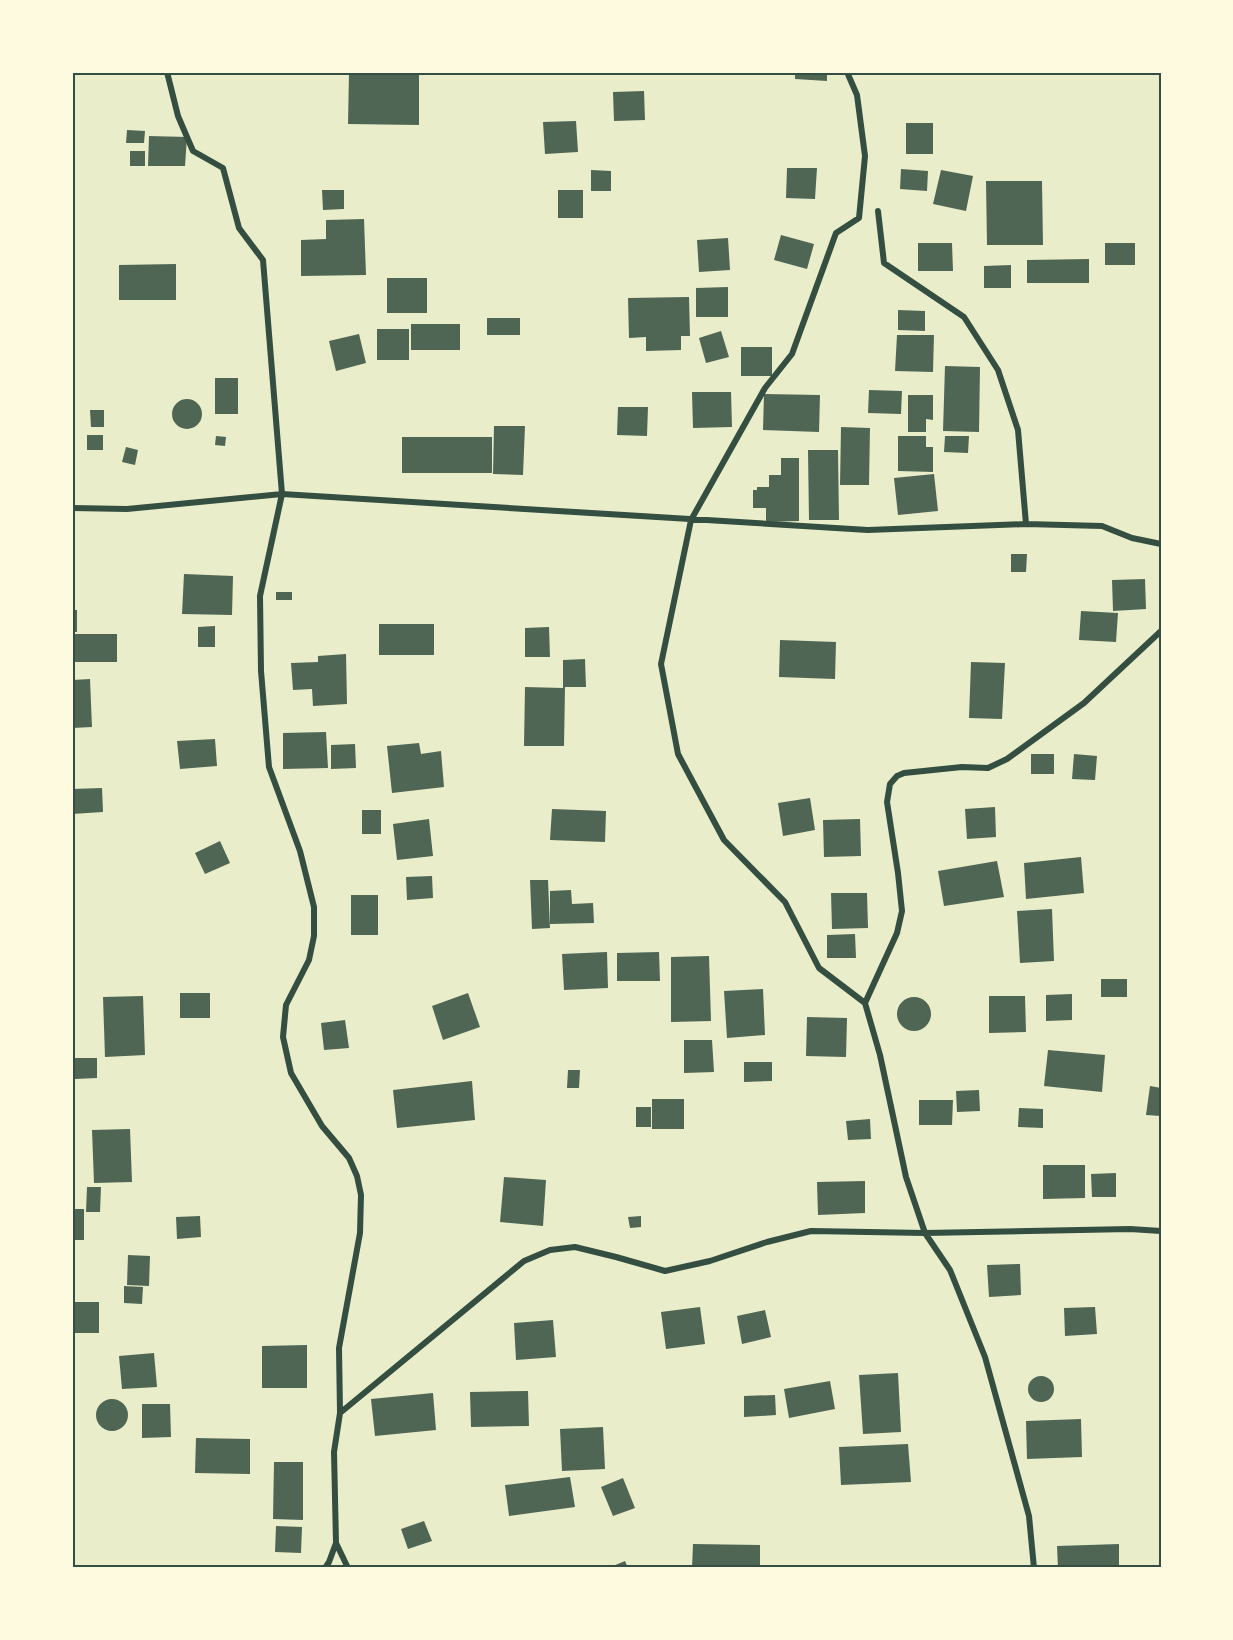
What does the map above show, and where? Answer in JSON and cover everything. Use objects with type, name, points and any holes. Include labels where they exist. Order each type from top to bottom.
[{"type":"street","points":[[167,72],[178,116],[193,151],[223,168],[239,228],[263,260],[282,494],[260,596],[261,671],[269,767],[300,851],[314,907],[314,936],[309,960],[286,1005],[283,1037],[291,1073],[322,1126],[349,1158],[362,1195],[360,1233],[339,1348],[340,1413],[334,1452],[336,1543],[325,1568]]},
{"type":"street","points":[[847,72],[857,95],[865,156],[859,218],[836,233],[792,354],[765,388],[691,519],[661,664],[678,754],[724,840],[785,902],[819,968],[865,1003],[880,1055],[906,1177],[925,1233],[950,1270],[985,1357],[1029,1516],[1034,1568]]},
{"type":"street","points":[[878,210],[884,263],[964,317],[998,370],[1018,430],[1026,524]]},
{"type":"street","points":[[72,508],[127,509],[282,494],[868,530],[1026,524],[1102,526],[1132,538],[1161,544]]},
{"type":"street","points":[[865,1003],[897,933],[902,911],[887,802],[890,784],[897,776],[904,773],[962,767],[988,768],[1007,759],[1084,703],[1161,632]]},
{"type":"street","points":[[340,1413],[524,1261],[550,1250],[576,1247],[665,1271],[710,1261],[767,1242],[811,1231],[925,1233],[1161,1230]]},
{"type":"street","points":[[336,1543],[348,1568]]},
{"type":"building","points":[[349,72],[419,73],[419,125],[348,124]]},
{"type":"building","points":[[795,72],[827,72],[827,81],[795,79]]},
{"type":"building","points":[[644,91],[645,120],[614,121],[613,92]]},
{"type":"building","points":[[576,121],[578,152],[545,154],[543,122]]},
{"type":"building","points":[[906,123],[933,123],[933,154],[906,154]]},
{"type":"building","points":[[127,130],[145,131],[144,143],[126,143]]},
{"type":"building","points":[[149,136],[187,137],[185,166],[148,166]]},
{"type":"building","points":[[130,151],[145,151],[145,166],[130,166]]},
{"type":"building","points":[[787,168],[817,168],[815,199],[786,198]]},
{"type":"building","points":[[901,169],[928,171],[927,191],[900,189]]},
{"type":"building","points":[[591,170],[611,171],[611,191],[591,191]]},
{"type":"building","points":[[941,170],[973,176],[966,211],[933,204]]},
{"type":"building","points":[[986,181],[1042,181],[1043,245],[987,245]]},
{"type":"building","points":[[322,190],[344,190],[344,209],[323,210]]},
{"type":"building","points":[[558,190],[583,190],[583,218],[558,218]]},
{"type":"building","points":[[364,219],[366,275],[301,276],[301,240],[326,239],[326,220]]},
{"type":"building","points":[[781,235],[814,244],[807,269],[774,260]]},
{"type":"building","points":[[728,238],[730,270],[699,272],[697,240]]},
{"type":"building","points":[[918,243],[952,243],[953,271],[918,271]]},
{"type":"building","points":[[1105,243],[1135,243],[1135,265],[1105,265]]},
{"type":"building","points":[[1089,259],[1089,283],[1027,283],[1027,260]]},
{"type":"building","points":[[176,264],[176,300],[119,300],[119,265]]},
{"type":"building","points":[[1011,265],[1011,288],[984,288],[984,266]]},
{"type":"building","points":[[387,278],[427,278],[427,313],[387,313]]},
{"type":"building","points":[[728,287],[728,317],[696,317],[696,288]]},
{"type":"building","points":[[689,297],[690,336],[681,336],[681,350],[646,351],[646,337],[629,338],[628,298]]},
{"type":"building","points":[[898,310],[925,311],[925,331],[898,330]]},
{"type":"building","points":[[487,318],[520,318],[520,335],[487,335]]},
{"type":"building","points":[[411,324],[460,324],[460,350],[411,350]]},
{"type":"building","points":[[377,329],[409,329],[409,360],[377,360]]},
{"type":"building","points":[[721,331],[729,357],[706,363],[699,338]]},
{"type":"building","points":[[359,334],[366,363],[336,371],[329,341]]},
{"type":"building","points":[[897,335],[934,335],[933,372],[895,371]]},
{"type":"building","points":[[741,347],[772,347],[772,376],[741,376]]},
{"type":"building","points":[[945,366],[980,367],[979,432],[943,431]]},
{"type":"building","points":[[215,378],[238,378],[238,414],[215,414]]},
{"type":"building","points":[[869,390],[902,391],[901,414],[868,413]]},
{"type":"building","points":[[692,392],[731,392],[732,427],[693,428]]},
{"type":"building","points":[[764,394],[820,395],[819,432],[763,430]]},
{"type":"building","points":[[908,395],[933,395],[933,420],[926,419],[926,432],[908,432]]},
{"type":"building","points":[[187,399],[198,403],[202,414],[198,425],[187,429],[176,425],[172,414],[176,403]]},
{"type":"building","points":[[618,407],[648,407],[647,436],[617,435]]},
{"type":"building","points":[[90,410],[104,410],[104,427],[91,427]]},
{"type":"building","points":[[494,426],[525,426],[523,475],[493,474]]},
{"type":"building","points":[[841,427],[870,428],[869,485],[840,485]]},
{"type":"building","points":[[87,435],[103,435],[103,450],[87,450]]},
{"type":"building","points":[[216,436],[226,437],[225,446],[215,445]]},
{"type":"building","points":[[898,436],[926,436],[926,447],[933,447],[933,472],[898,471]]},
{"type":"building","points":[[945,436],[969,436],[968,453],[944,452]]},
{"type":"building","points":[[402,437],[492,437],[492,473],[402,473]]},
{"type":"building","points":[[126,447],[138,450],[135,465],[122,462]]},
{"type":"building","points":[[808,450],[838,450],[839,520],[809,520]]},
{"type":"building","points":[[781,458],[799,458],[799,521],[766,522],[766,508],[753,508],[753,490],[757,490],[757,487],[769,487],[769,475],[781,475]]},
{"type":"building","points":[[934,474],[938,511],[898,515],[894,478]]},
{"type":"building","points":[[1011,554],[1027,554],[1026,572],[1011,572]]},
{"type":"building","points":[[184,574],[233,576],[232,615],[182,614]]},
{"type":"building","points":[[1145,579],[1146,609],[1113,611],[1112,580]]},
{"type":"building","points":[[276,592],[292,592],[292,600],[276,600]]},
{"type":"building","points":[[72,610],[77,610],[77,632],[72,632]]},
{"type":"building","points":[[1081,611],[1118,613],[1116,642],[1079,640]]},
{"type":"building","points":[[379,624],[434,624],[434,655],[379,655]]},
{"type":"building","points":[[215,626],[215,647],[198,647],[198,627]]},
{"type":"building","points":[[549,627],[550,657],[525,657],[525,628]]},
{"type":"building","points":[[72,634],[117,634],[117,662],[72,662]]},
{"type":"building","points":[[780,640],[836,642],[835,679],[779,677]]},
{"type":"building","points":[[346,654],[347,704],[313,706],[312,689],[293,690],[291,663],[318,662],[318,656]]},
{"type":"building","points":[[585,659],[586,687],[565,687],[564,746],[524,746],[525,687],[563,688],[563,660]]},
{"type":"building","points":[[971,662],[1005,663],[1002,719],[969,718]]},
{"type":"building","points":[[90,679],[92,727],[72,728],[72,680]]},
{"type":"building","points":[[326,732],[328,768],[283,769],[283,733]]},
{"type":"building","points":[[215,739],[217,766],[180,769],[177,741]]},
{"type":"building","points":[[419,743],[421,754],[441,751],[444,787],[392,793],[387,746]]},
{"type":"building","points":[[355,744],[356,768],[331,769],[331,745]]},
{"type":"building","points":[[1031,754],[1054,754],[1054,774],[1031,774]]},
{"type":"building","points":[[1074,754],[1097,756],[1095,780],[1072,779]]},
{"type":"building","points":[[102,788],[103,812],[72,814],[72,789]]},
{"type":"building","points":[[810,798],[815,830],[783,836],[778,803]]},
{"type":"building","points":[[995,807],[996,837],[967,839],[965,809]]},
{"type":"building","points":[[552,809],[606,811],[605,842],[550,840]]},
{"type":"building","points":[[362,810],[381,810],[381,834],[362,834]]},
{"type":"building","points":[[429,819],[433,856],[397,860],[393,824]]},
{"type":"building","points":[[860,819],[861,856],[824,857],[823,820]]},
{"type":"building","points":[[220,841],[230,863],[205,874],[195,853]]},
{"type":"building","points":[[1081,857],[1084,893],[1026,899],[1024,863]]},
{"type":"building","points":[[997,861],[1004,897],[944,906],[938,871]]},
{"type":"building","points":[[432,876],[433,898],[407,900],[406,877]]},
{"type":"building","points":[[530,880],[548,880],[550,928],[532,929]]},
{"type":"building","points":[[571,890],[572,904],[593,903],[594,923],[550,924],[550,891]]},
{"type":"building","points":[[831,893],[867,893],[868,928],[832,929]]},
{"type":"building","points":[[351,895],[378,895],[378,935],[351,935]]},
{"type":"building","points":[[1052,909],[1054,961],[1020,963],[1017,911]]},
{"type":"building","points":[[855,934],[856,958],[827,958],[827,935]]},
{"type":"building","points":[[607,952],[608,988],[564,990],[562,954]]},
{"type":"building","points":[[659,952],[660,981],[617,981],[617,953]]},
{"type":"building","points":[[709,956],[711,1021],[671,1022],[671,957]]},
{"type":"building","points":[[1101,979],[1127,979],[1127,997],[1101,997]]},
{"type":"building","points":[[763,989],[765,1035],[727,1038],[724,991]]},
{"type":"building","points":[[180,993],[210,993],[210,1018],[180,1018]]},
{"type":"building","points":[[468,993],[480,1027],[443,1040],[432,1006]]},
{"type":"building","points":[[1072,994],[1072,1020],[1046,1021],[1046,995]]},
{"type":"building","points":[[143,996],[145,1055],[105,1057],[103,997]]},
{"type":"building","points":[[989,996],[1025,996],[1026,1032],[989,1033]]},
{"type":"building","points":[[914,997],[926,1002],[931,1014],[926,1026],[914,1031],[902,1026],[897,1014],[902,1002]]},
{"type":"building","points":[[807,1017],[847,1018],[846,1057],[806,1056]]},
{"type":"building","points":[[345,1020],[349,1048],[324,1050],[321,1023]]},
{"type":"building","points":[[684,1040],[712,1040],[714,1072],[684,1073]]},
{"type":"building","points":[[1048,1050],[1105,1055],[1102,1092],[1044,1086]]},
{"type":"building","points":[[74,1058],[97,1058],[97,1078],[75,1079]]},
{"type":"building","points":[[744,1062],[772,1062],[772,1081],[744,1082]]},
{"type":"building","points":[[568,1070],[580,1070],[579,1088],[567,1088]]},
{"type":"building","points":[[472,1081],[475,1120],[397,1128],[393,1090]]},
{"type":"building","points":[[1150,1086],[1161,1088],[1161,1116],[1146,1115]]},
{"type":"building","points":[[979,1090],[980,1111],[957,1112],[956,1091]]},
{"type":"building","points":[[652,1099],[684,1099],[684,1129],[652,1129]]},
{"type":"building","points":[[919,1100],[953,1100],[952,1125],[919,1125]]},
{"type":"building","points":[[636,1107],[651,1107],[651,1127],[636,1127]]},
{"type":"building","points":[[1019,1108],[1043,1109],[1043,1128],[1018,1127]]},
{"type":"building","points":[[870,1119],[871,1139],[848,1140],[846,1121]]},
{"type":"building","points":[[130,1129],[132,1182],[94,1183],[92,1130]]},
{"type":"building","points":[[1043,1165],[1085,1165],[1085,1198],[1043,1199]]},
{"type":"building","points":[[1116,1173],[1116,1197],[1092,1197],[1091,1174]]},
{"type":"building","points":[[504,1177],[546,1180],[543,1226],[500,1222]]},
{"type":"building","points":[[865,1181],[865,1213],[818,1215],[817,1182]]},
{"type":"building","points":[[87,1187],[101,1187],[100,1212],[86,1212]]},
{"type":"building","points":[[72,1209],[84,1209],[84,1240],[72,1240]]},
{"type":"building","points":[[200,1216],[201,1237],[177,1239],[176,1217]]},
{"type":"building","points":[[641,1216],[641,1227],[630,1228],[628,1217]]},
{"type":"building","points":[[128,1255],[150,1256],[149,1286],[127,1285]]},
{"type":"building","points":[[1020,1264],[1021,1295],[989,1297],[987,1265]]},
{"type":"building","points":[[124,1286],[143,1287],[142,1304],[124,1303]]},
{"type":"building","points":[[72,1302],[99,1302],[99,1333],[72,1333]]},
{"type":"building","points":[[700,1307],[705,1344],[666,1349],[661,1312]]},
{"type":"building","points":[[1095,1307],[1097,1334],[1065,1336],[1064,1308]]},
{"type":"building","points":[[765,1310],[771,1337],[742,1344],[737,1316]]},
{"type":"building","points":[[553,1320],[556,1357],[516,1360],[514,1323]]},
{"type":"building","points":[[307,1345],[307,1388],[262,1388],[262,1346]]},
{"type":"building","points":[[154,1353],[157,1387],[122,1389],[119,1356]]},
{"type":"building","points":[[898,1373],[901,1432],[863,1434],[859,1375]]},
{"type":"building","points":[[1041,1376],[1050,1380],[1054,1389],[1050,1398],[1041,1402],[1032,1398],[1028,1389],[1032,1380]]},
{"type":"building","points":[[830,1381],[835,1409],[789,1418],[784,1389]]},
{"type":"building","points":[[528,1391],[529,1426],[471,1427],[470,1392]]},
{"type":"building","points":[[433,1393],[436,1430],[375,1436],[371,1399]]},
{"type":"building","points":[[775,1395],[776,1415],[744,1417],[744,1396]]},
{"type":"building","points":[[112,1399],[124,1403],[128,1415],[124,1427],[112,1431],[100,1427],[96,1415],[100,1403]]},
{"type":"building","points":[[142,1404],[170,1404],[171,1437],[142,1438]]},
{"type":"building","points":[[1081,1419],[1082,1457],[1027,1459],[1026,1421]]},
{"type":"building","points":[[603,1427],[605,1469],[562,1471],[560,1429]]},
{"type":"building","points":[[196,1438],[250,1439],[250,1474],[195,1473]]},
{"type":"building","points":[[908,1444],[911,1482],[841,1485],[839,1447]]},
{"type":"building","points":[[274,1462],[303,1462],[303,1520],[273,1519]]},
{"type":"building","points":[[570,1477],[575,1507],[509,1516],[505,1485]]},
{"type":"building","points":[[623,1478],[635,1508],[613,1516],[601,1487]]},
{"type":"building","points":[[424,1521],[432,1541],[408,1549],[401,1529]]},
{"type":"building","points":[[276,1526],[302,1527],[301,1553],[275,1552]]},
{"type":"building","points":[[693,1544],[760,1545],[760,1568],[692,1568]]},
{"type":"building","points":[[1119,1544],[1119,1568],[1058,1568],[1057,1546]]},
{"type":"building","points":[[625,1561],[628,1568],[614,1568],[613,1566]]}]
